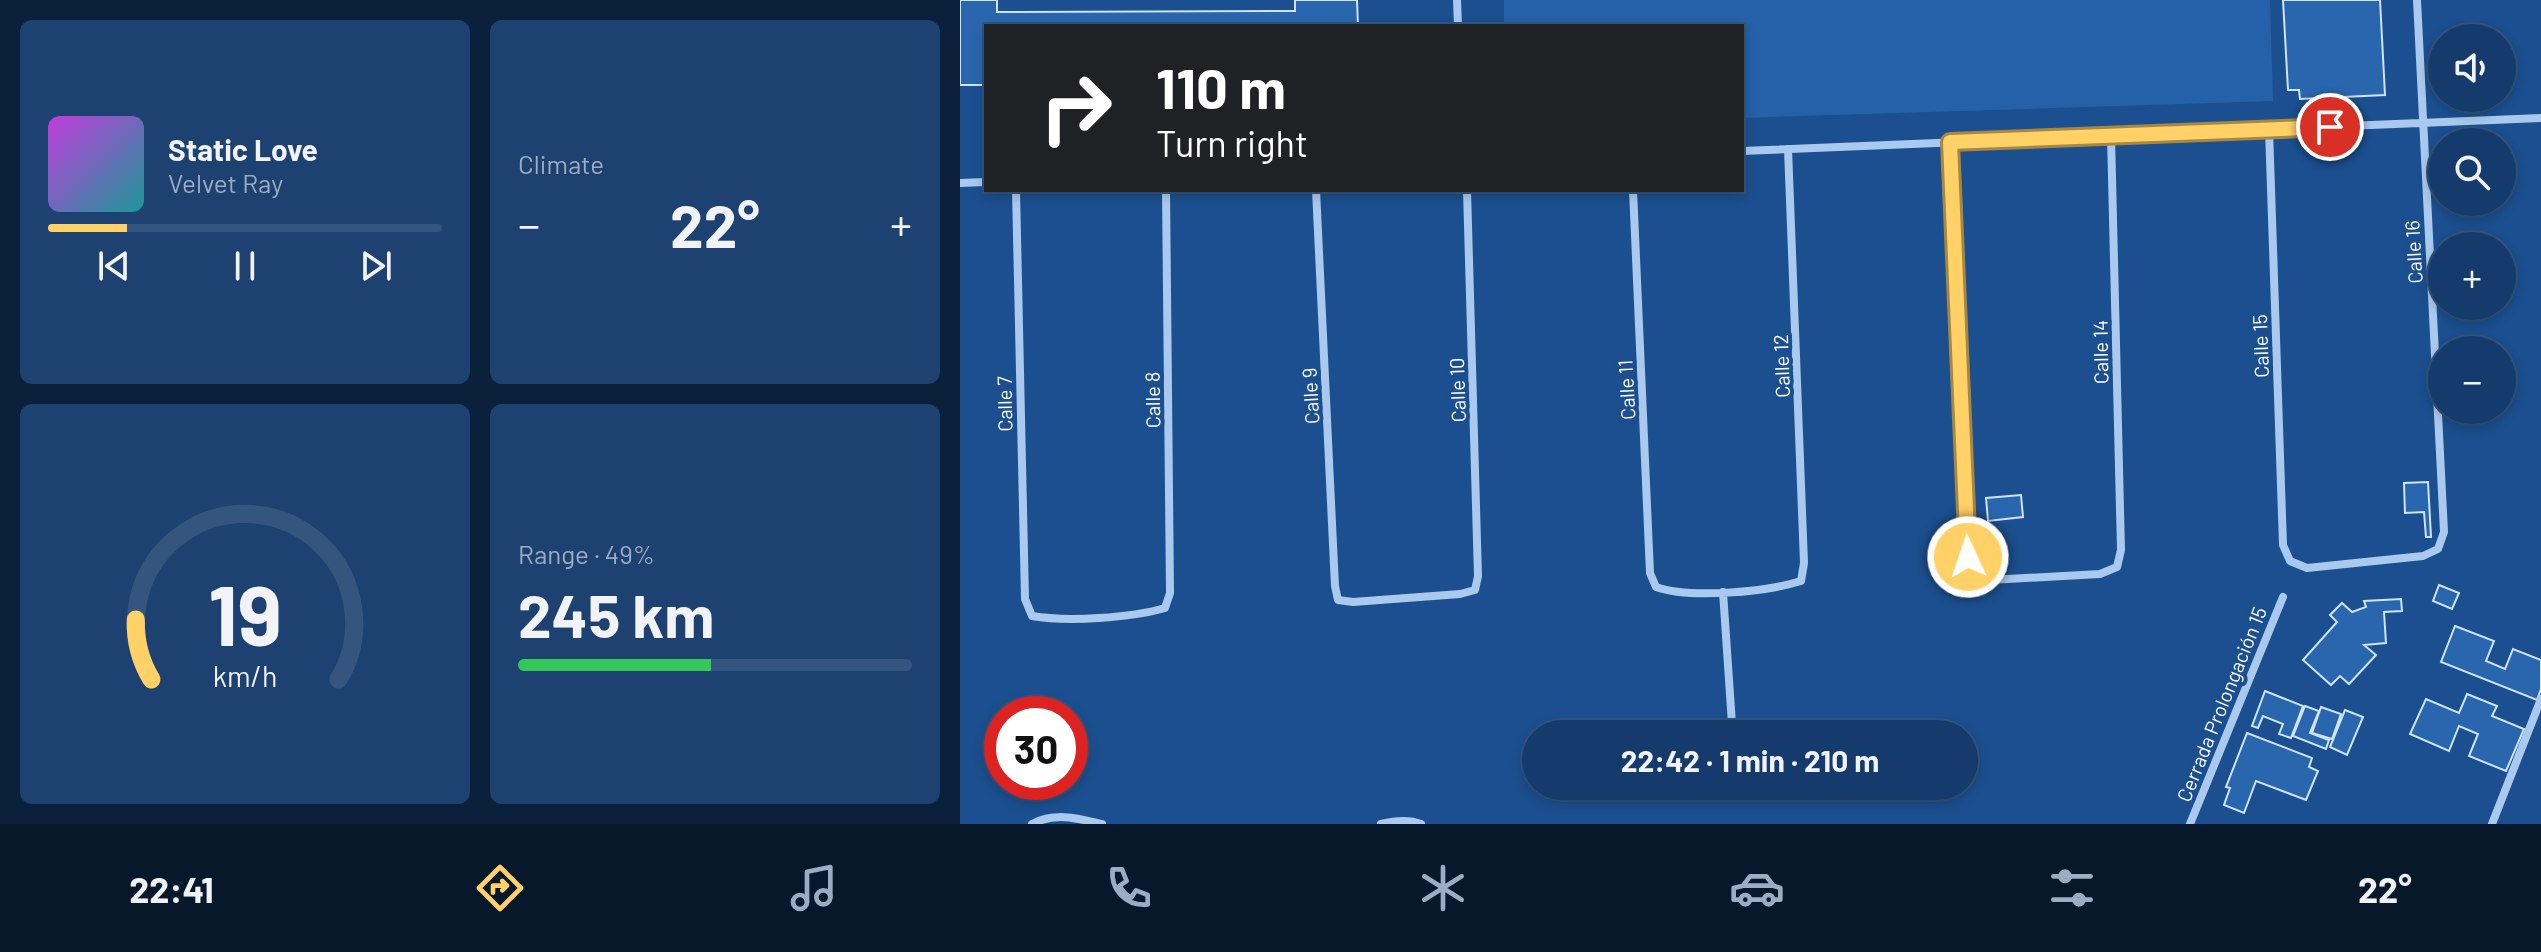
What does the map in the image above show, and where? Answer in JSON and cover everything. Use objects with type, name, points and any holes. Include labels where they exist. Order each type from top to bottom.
[{"type":"street","points":[[1457,0],[1458,24]]},
{"type":"street","name":"Calle 16","points":[[2290,561],[2307,568],[2423,556],[2438,549],[2444,532],[2417,0]]},
{"type":"street","points":[[1744,151],[2541,118]]},
{"type":"street","name":"Calle 15","points":[[2269,129],[2283,545],[2290,561]]},
{"type":"street","name":"Calle 14","points":[[1950,142],[1968,557],[1973,573],[1989,580],[2100,574],[2117,567],[2121,550],[2111,136]]},
{"type":"street","name":"Calle 12","points":[[1723,592],[1781,587],[1801,581],[1804,563],[1788,149]]},
{"type":"street","points":[[960,183],[984,182]]},
{"type":"street","name":"Calle 7","points":[[1016,192],[1025,599],[1032,616],[1050,619],[1146,614],[1165,608]]},
{"type":"street","name":"Calle 8","points":[[1165,608],[1170,593],[1166,192]]},
{"type":"street","name":"Calle 9","points":[[1316,192],[1338,600],[1353,602],[1429,597],[1475,590]]},
{"type":"street","name":"Calle 10","points":[[1467,192],[1478,576],[1475,590]]},
{"type":"street","name":"Calle 11","points":[[1633,192],[1650,573],[1656,587],[1669,592],[1723,592]]},
{"type":"street","points":[[1723,592],[1732,720]]},
{"type":"street","name":"Cerrada Prolongación 15","points":[[2190,824],[2283,597]]},
{"type":"street","points":[[2492,824],[2541,699]]},
{"type":"street","points":[[1032,824],[1044,818],[1071,817],[1102,824]]},
{"type":"street","points":[[1381,824],[1421,824]]},
{"type":"shaded area","points":[[1504,0],[2270,0],[2273,101],[1744,118],[1744,24],[1504,24]]},
{"type":"building","points":[[960,0],[997,0],[997,12],[1295,11],[1295,0],[1357,0],[1358,24],[984,24],[984,85],[960,85]]},
{"type":"building","points":[[2283,0],[2380,0],[2385,95],[2300,99],[2299,90],[2288,90]]},
{"type":"building","points":[[2428,482],[2431,537],[2426,537],[2424,512],[2405,513],[2404,483]]},
{"type":"building","points":[[2021,495],[2023,517],[1988,521],[1986,498]]},
{"type":"building","points":[[2439,585],[2459,593],[2452,609],[2433,601]]},
{"type":"building","points":[[2401,599],[2402,611],[2384,612],[2386,643],[2364,645],[2376,655],[2349,684],[2340,676],[2331,685],[2303,660],[2337,622],[2330,615],[2342,603],[2352,612],[2366,607],[2364,601]]},
{"type":"building","points":[[2455,626],[2494,641],[2486,661],[2505,669],[2513,649],[2541,660],[2541,689],[2537,700],[2441,662]]},
{"type":"building","points":[[2265,691],[2303,706],[2291,738],[2279,734],[2283,724],[2263,716],[2258,728],[2252,726]]},
{"type":"building","points":[[2467,694],[2497,706],[2492,716],[2524,729],[2506,771],[2469,756],[2478,734],[2459,726],[2449,751],[2410,734],[2426,699],[2459,713]]},
{"type":"building","points":[[2305,706],[2319,711],[2310,733],[2329,740],[2326,749],[2293,736]]},
{"type":"building","points":[[2321,707],[2341,714],[2332,739],[2312,733]]},
{"type":"building","points":[[2345,710],[2363,717],[2347,755],[2330,747]]},
{"type":"building","points":[[2247,733],[2312,758],[2309,767],[2318,771],[2306,800],[2256,781],[2244,813],[2224,805],[2230,788],[2226,787]]},
{"type":"route","points":[[1968,557],[1950,142],[2330,127]]}]
